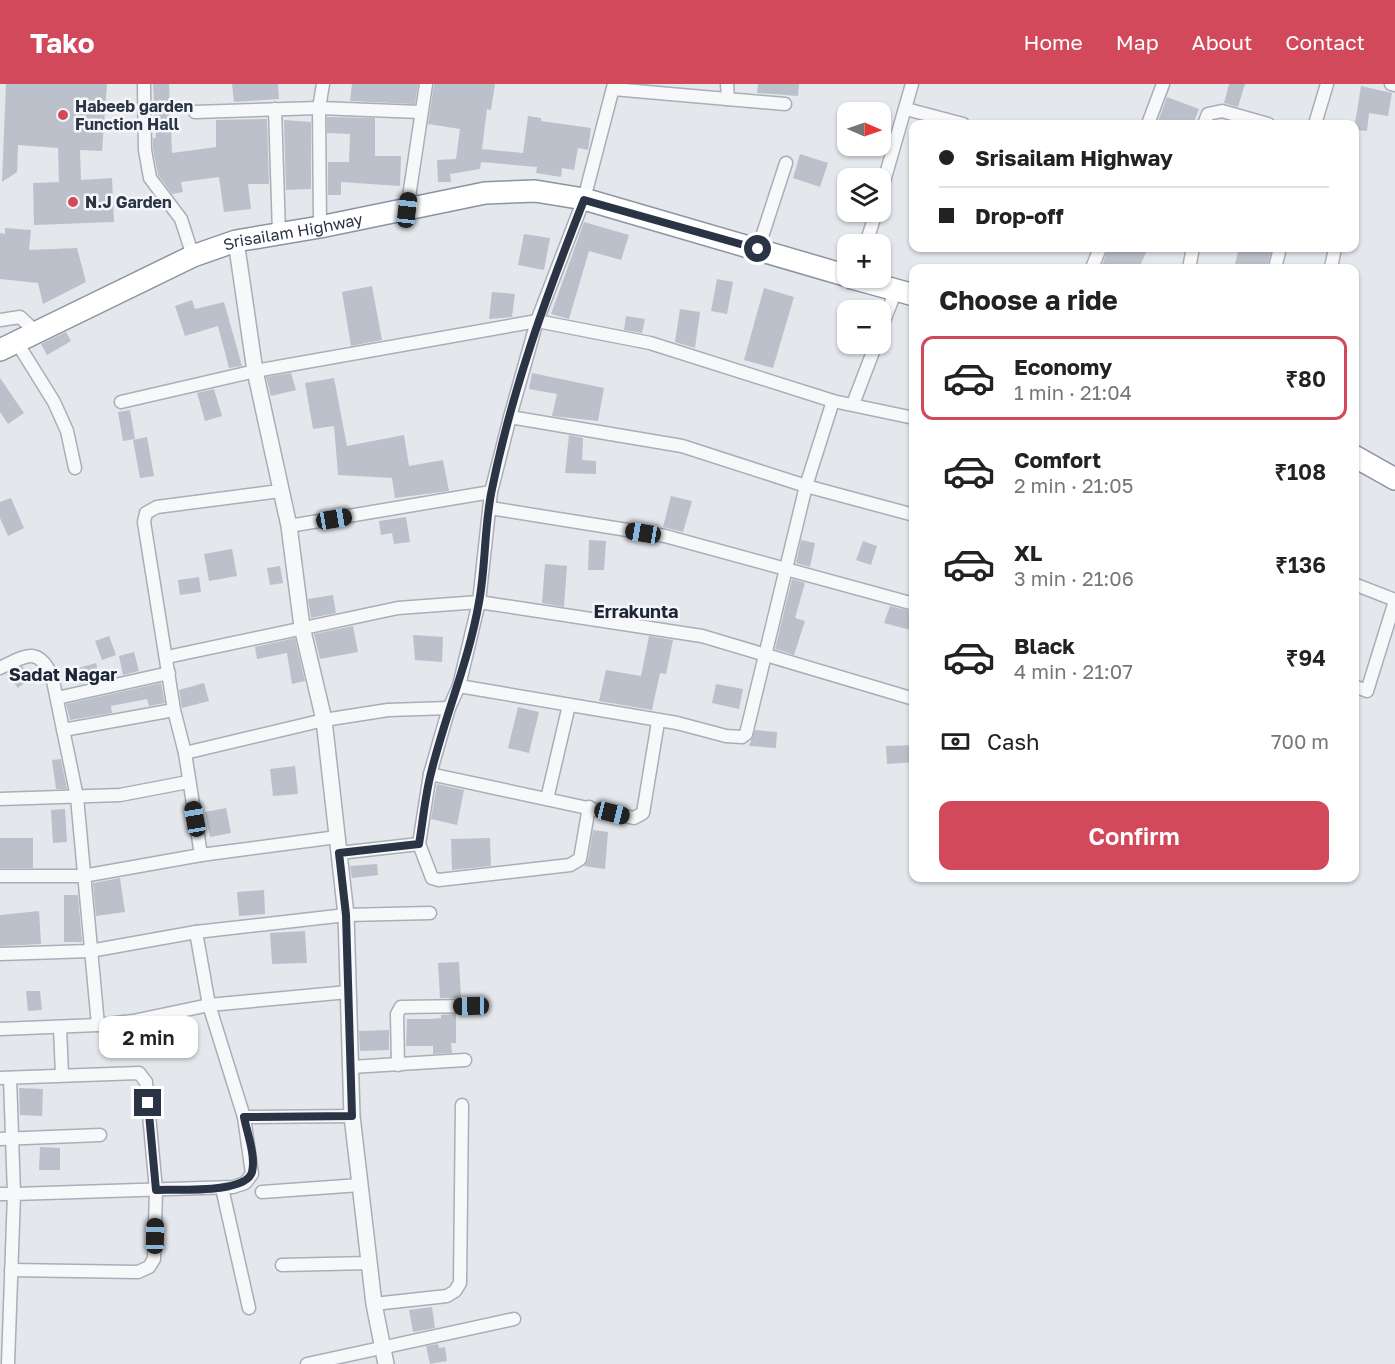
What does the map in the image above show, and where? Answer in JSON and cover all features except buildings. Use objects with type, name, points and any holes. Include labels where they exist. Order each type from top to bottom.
[{"type":"highway","name":"Srisailam Highway","points":[[8,346],[193,256],[236,241],[320,227],[485,193],[535,191],[584,200],[837,272]]},
{"type":"highway","name":"Srisailam Highway","points":[[889,288],[905,293]]},
{"type":"highway","points":[[1359,459],[1395,479]]},
{"type":"street","points":[[144,84],[145,150],[150,178],[181,219],[193,256]]},
{"type":"street","points":[[320,227],[319,108],[323,84]]},
{"type":"street","points":[[407,210],[426,84]]},
{"type":"street","points":[[727,84],[728,99]]},
{"type":"street","points":[[888,168],[912,84]]},
{"type":"street","points":[[1150,120],[1163,84]]},
{"type":"street","points":[[1316,120],[1328,84]]},
{"type":"street","points":[[589,807],[580,859],[570,865],[439,880],[432,878],[419,844],[430,774],[449,708],[459,686],[479,602],[491,492],[510,417],[537,321],[584,200],[614,86],[785,104]]},
{"type":"street","points":[[195,112],[319,108],[420,112]]},
{"type":"street","points":[[275,109],[279,233]]},
{"type":"street","points":[[906,109],[948,120]]},
{"type":"street","points":[[1206,120],[1208,114],[1222,111],[1254,120]]},
{"type":"street","points":[[758,249],[786,163]]},
{"type":"street","points":[[236,241],[255,371],[289,526],[302,627],[324,720],[346,915],[352,1116],[374,1304],[386,1364]]},
{"type":"street","points":[[891,314],[905,293]]},
{"type":"street","points":[[0,320],[20,317],[36,332]]},
{"type":"street","points":[[121,402],[255,371],[537,321],[650,343],[833,401],[909,417]]},
{"type":"street","points":[[8,346],[58,412],[67,431],[75,468]]},
{"type":"street","points":[[853,404],[872,354]]},
{"type":"street","points":[[459,686],[658,722],[677,723],[726,736],[742,737],[747,729],[806,486],[833,401]]},
{"type":"street","points":[[510,417],[682,446],[806,486],[909,514]]},
{"type":"street","points":[[201,855],[185,753],[174,710],[145,532],[146,513],[157,507],[280,491]]},
{"type":"street","points":[[289,526],[491,492]]},
{"type":"street","points":[[490,508],[664,536],[909,603]]},
{"type":"street","points":[[1359,586],[1395,601],[1366,691],[1359,688]]},
{"type":"street","points":[[167,657],[398,608],[479,602],[702,636],[909,698]]},
{"type":"street","points":[[0,668],[26,656],[36,655],[45,660],[57,698],[77,797],[82,876],[98,1025]]},
{"type":"street","points":[[57,698],[169,673]]},
{"type":"street","points":[[547,799],[569,705]]},
{"type":"street","points":[[185,753],[324,720],[388,710],[449,708]]},
{"type":"street","points":[[63,730],[174,710]]},
{"type":"street","points":[[430,774],[634,818],[643,813],[658,722]]},
{"type":"street","points":[[0,799],[140,793],[188,782]]},
{"type":"street","points":[[0,876],[82,876],[201,855],[337,837]]},
{"type":"street","points":[[339,853],[419,844]]},
{"type":"street","points":[[0,954],[90,951],[196,932],[346,915],[430,913]]},
{"type":"street","points":[[0,1194],[222,1188],[245,1183],[252,1174],[244,1117],[209,1005],[196,932]]},
{"type":"street","points":[[0,1029],[98,1025],[133,1021],[209,1005],[348,992]]},
{"type":"street","points":[[398,1065],[397,1014],[401,1006],[471,1006]]},
{"type":"street","points":[[60,1027],[62,1075]]},
{"type":"street","points":[[351,1067],[465,1060]]},
{"type":"street","points":[[6,1358],[14,1194],[6,1139],[5,1078],[139,1073],[146,1082],[156,1190],[154,1259],[149,1267],[138,1272],[11,1270]]},
{"type":"street","points":[[374,1304],[447,1296],[456,1291],[460,1283],[462,1105]]},
{"type":"street","points":[[244,1117],[352,1116]]},
{"type":"street","points":[[6,1139],[100,1135]]},
{"type":"street","points":[[262,1192],[360,1185]]},
{"type":"street","points":[[222,1188],[249,1308]]},
{"type":"street","points":[[282,1265],[369,1263]]},
{"type":"street","points":[[307,1364],[514,1319]]},
{"type":"place","name":"Habeeb garden Function Hall","points":[[63,115]]},
{"type":"place","name":"N.J Garden","points":[[73,202]]},
{"type":"district","name":"Errakunta","points":[[636,611]]},
{"type":"district","name":"Sadat Nagar","points":[[63,674]]},
{"type":"route","points":[[148,1103],[156,1190],[233,1187],[245,1183],[252,1174],[252,1162],[244,1117],[352,1116],[346,915],[339,853],[419,844],[430,774],[449,708],[459,686],[479,602],[491,492],[510,417],[537,321],[584,200],[758,249]]}]
